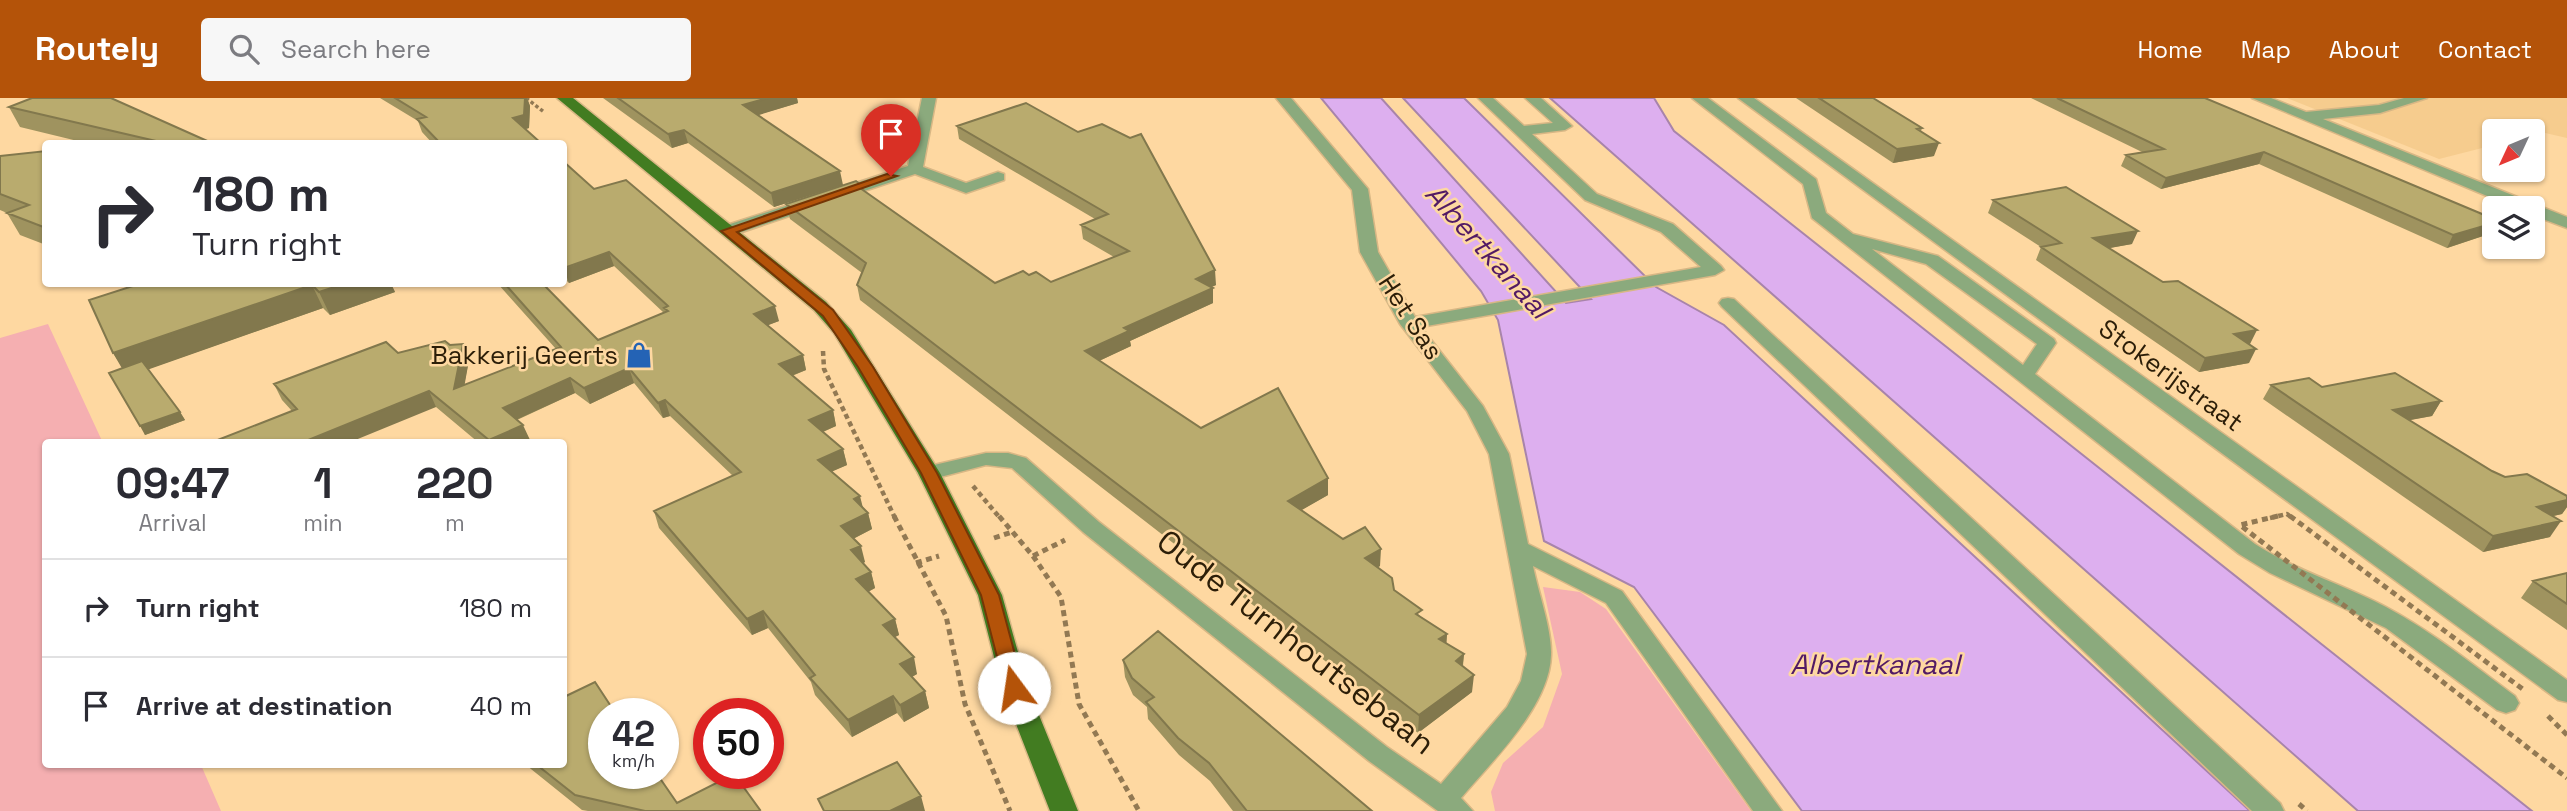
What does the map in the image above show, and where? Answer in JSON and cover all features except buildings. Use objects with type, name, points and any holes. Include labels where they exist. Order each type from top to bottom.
[{"type":"main road","points":[[564,98],[828,313],[865,367],[929,473],[990,595],[1014,688],[1064,811]]},
{"type":"street","points":[[915,169],[929,98]]},
{"type":"street","name":"Het Sas","points":[[1283,98],[1360,189],[1369,252],[1409,324],[1476,410],[1499,454],[1539,654],[1534,681],[1516,714],[1451,805]]},
{"type":"street","points":[[1409,324],[1715,270],[1667,228],[1591,197],[1485,98]]},
{"type":"street","points":[[1522,131],[1565,126],[1532,98]]},
{"type":"street","points":[[1699,98],[1810,182],[1815,211],[1846,237],[2269,565],[2376,612],[2506,703]]},
{"type":"street","name":"Stokerijstraat","points":[[1745,98],[2567,693]]},
{"type":"street","points":[[2259,98],[2499,196]]},
{"type":"street","points":[[2305,117],[2379,109],[2420,98]]},
{"type":"street","points":[[727,231],[915,169],[966,188],[998,177]]},
{"type":"street","points":[[2545,214],[2567,223]]},
{"type":"street","points":[[1846,237],[1932,260],[2047,343],[2025,375]]},
{"type":"street","points":[[1728,303],[2270,811]]},
{"type":"street","name":"Oude Turnhoutsebaan","points":[[929,473],[986,459],[1019,463],[1091,527],[1378,754],[1451,805]]},
{"type":"street","points":[[1519,549],[1614,597],[1768,811]]},
{"type":"path","points":[[526,98],[547,114]]},
{"type":"path","points":[[822,345],[824,369],[916,563],[946,616],[965,704],[1010,811]]},
{"type":"path","points":[[956,466],[1033,556],[1061,597],[1079,704],[1139,811]]},
{"type":"path","points":[[2524,690],[2287,514],[2240,525],[2567,779]]},
{"type":"path","points":[[1033,556],[1091,527]]},
{"type":"shaded area","points":[[2287,98],[2567,98],[2567,138],[2545,133],[2545,119],[2482,119],[2482,148],[2439,159]]},
{"type":"shaded area","points":[[48,324],[101,439],[42,439],[42,768],[202,768],[221,811],[0,811],[0,338]]},
{"type":"shaded area","points":[[1543,587],[1580,592],[1606,609],[1751,811],[1495,811],[1491,792],[1503,763],[1543,727],[1562,674]]},
{"type":"water","name":"Albertkanaal","points":[[1321,98],[1381,98],[1566,303],[1591,299],[1403,98],[1464,98],[1656,287],[1724,325],[2250,811],[1802,811],[1634,587],[1544,541],[1498,320],[1481,291]]},
{"type":"water","points":[[1550,98],[1654,98],[1674,131],[2532,811],[2358,811]]},
{"type":"place","name":"Bakkerij Geerts","points":[[639,355]]},
{"type":"route","points":[[891,176],[727,231],[828,313],[842,330],[929,473],[990,595],[1014,688]]}]
